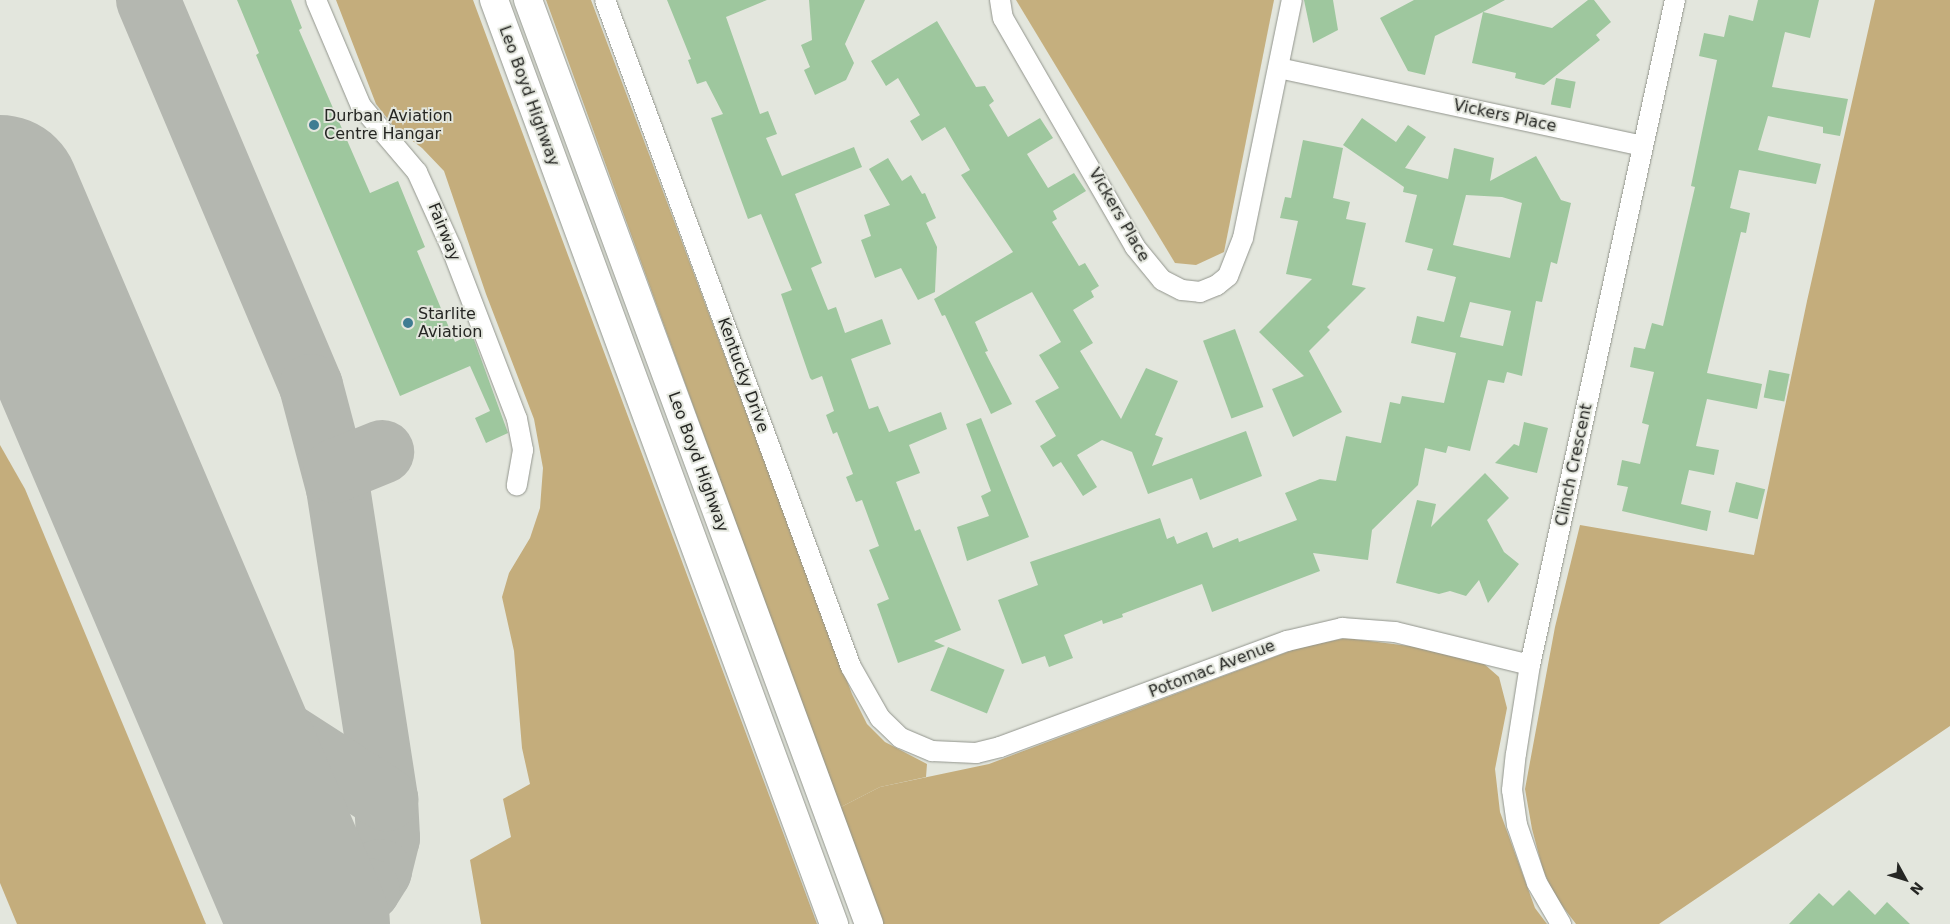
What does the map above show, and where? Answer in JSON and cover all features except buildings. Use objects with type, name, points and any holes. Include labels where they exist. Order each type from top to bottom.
[{"type":"highway","name":"Leo Boyd Highway","points":[[494,0],[834,924]]},
{"type":"highway","name":"Leo Boyd Highway","points":[[528,0],[869,924]]},
{"type":"street","name":"Fairway","points":[[316,0],[361,106],[417,172],[451,247],[517,419],[523,450],[517,485]]},
{"type":"street","name":"Kentucky Drive","points":[[605,0],[851,667],[876,711],[901,738]]},
{"type":"street","name":"Vickers Place","points":[[1000,0],[1003,18],[1135,247],[1152,271],[1182,290],[1200,292],[1217,285],[1228,276],[1236,258],[1279,68],[1292,0]]},
{"type":"street","name":"Clinch Crescent","points":[[1561,924],[1537,883],[1524,850],[1512,790],[1530,665],[1675,0]]},
{"type":"street","name":"Vickers Place","points":[[1279,68],[1643,146]]},
{"type":"street","name":"Potomac Avenue","points":[[901,738],[932,751],[976,753],[1000,747],[1287,640],[1342,628],[1395,632],[1530,665]]},
{"type":"shaded area","points":[[336,0],[473,0],[817,924],[481,924],[470,860],[511,837],[503,799],[530,784],[522,748],[514,651],[502,597],[509,573],[530,538],[540,508],[543,468],[534,419],[486,294],[444,171],[422,148],[394,127],[376,104]]},
{"type":"shaded area","points":[[546,0],[591,0],[852,694],[867,724],[885,742],[927,764],[926,777],[880,787],[839,808]]},
{"type":"shaded area","points":[[1016,0],[1274,0],[1224,252],[1196,265],[1175,263]]},
{"type":"shaded area","points":[[1875,0],[1950,0],[1950,726],[1659,924],[1576,924],[1554,895],[1543,870],[1532,829],[1525,789],[1555,627],[1580,525],[1754,555],[1807,301]]},
{"type":"shaded area","points":[[0,445],[25,489],[206,924],[17,924],[0,883]]},
{"type":"shaded area","points":[[1346,638],[1417,647],[1483,663],[1499,677],[1507,708],[1495,769],[1500,812],[1535,908],[1547,924],[880,924],[839,808],[880,787],[989,764],[1298,648]]},
{"type":"taxiway","points":[[148,0],[311,386],[338,488],[386,799],[388,838],[380,871],[368,890],[353,902],[308,921]]},
{"type":"taxiway","points":[[335,471],[382,452]]},
{"type":"taxiway","points":[[209,685],[386,799]]},
{"type":"runway","points":[[0,195],[310,924]]},
{"type":"place","name":"Durban Aviation Centre Hangar","points":[[314,125]]},
{"type":"place","name":"Starlite Aviation","points":[[408,323]]}]
